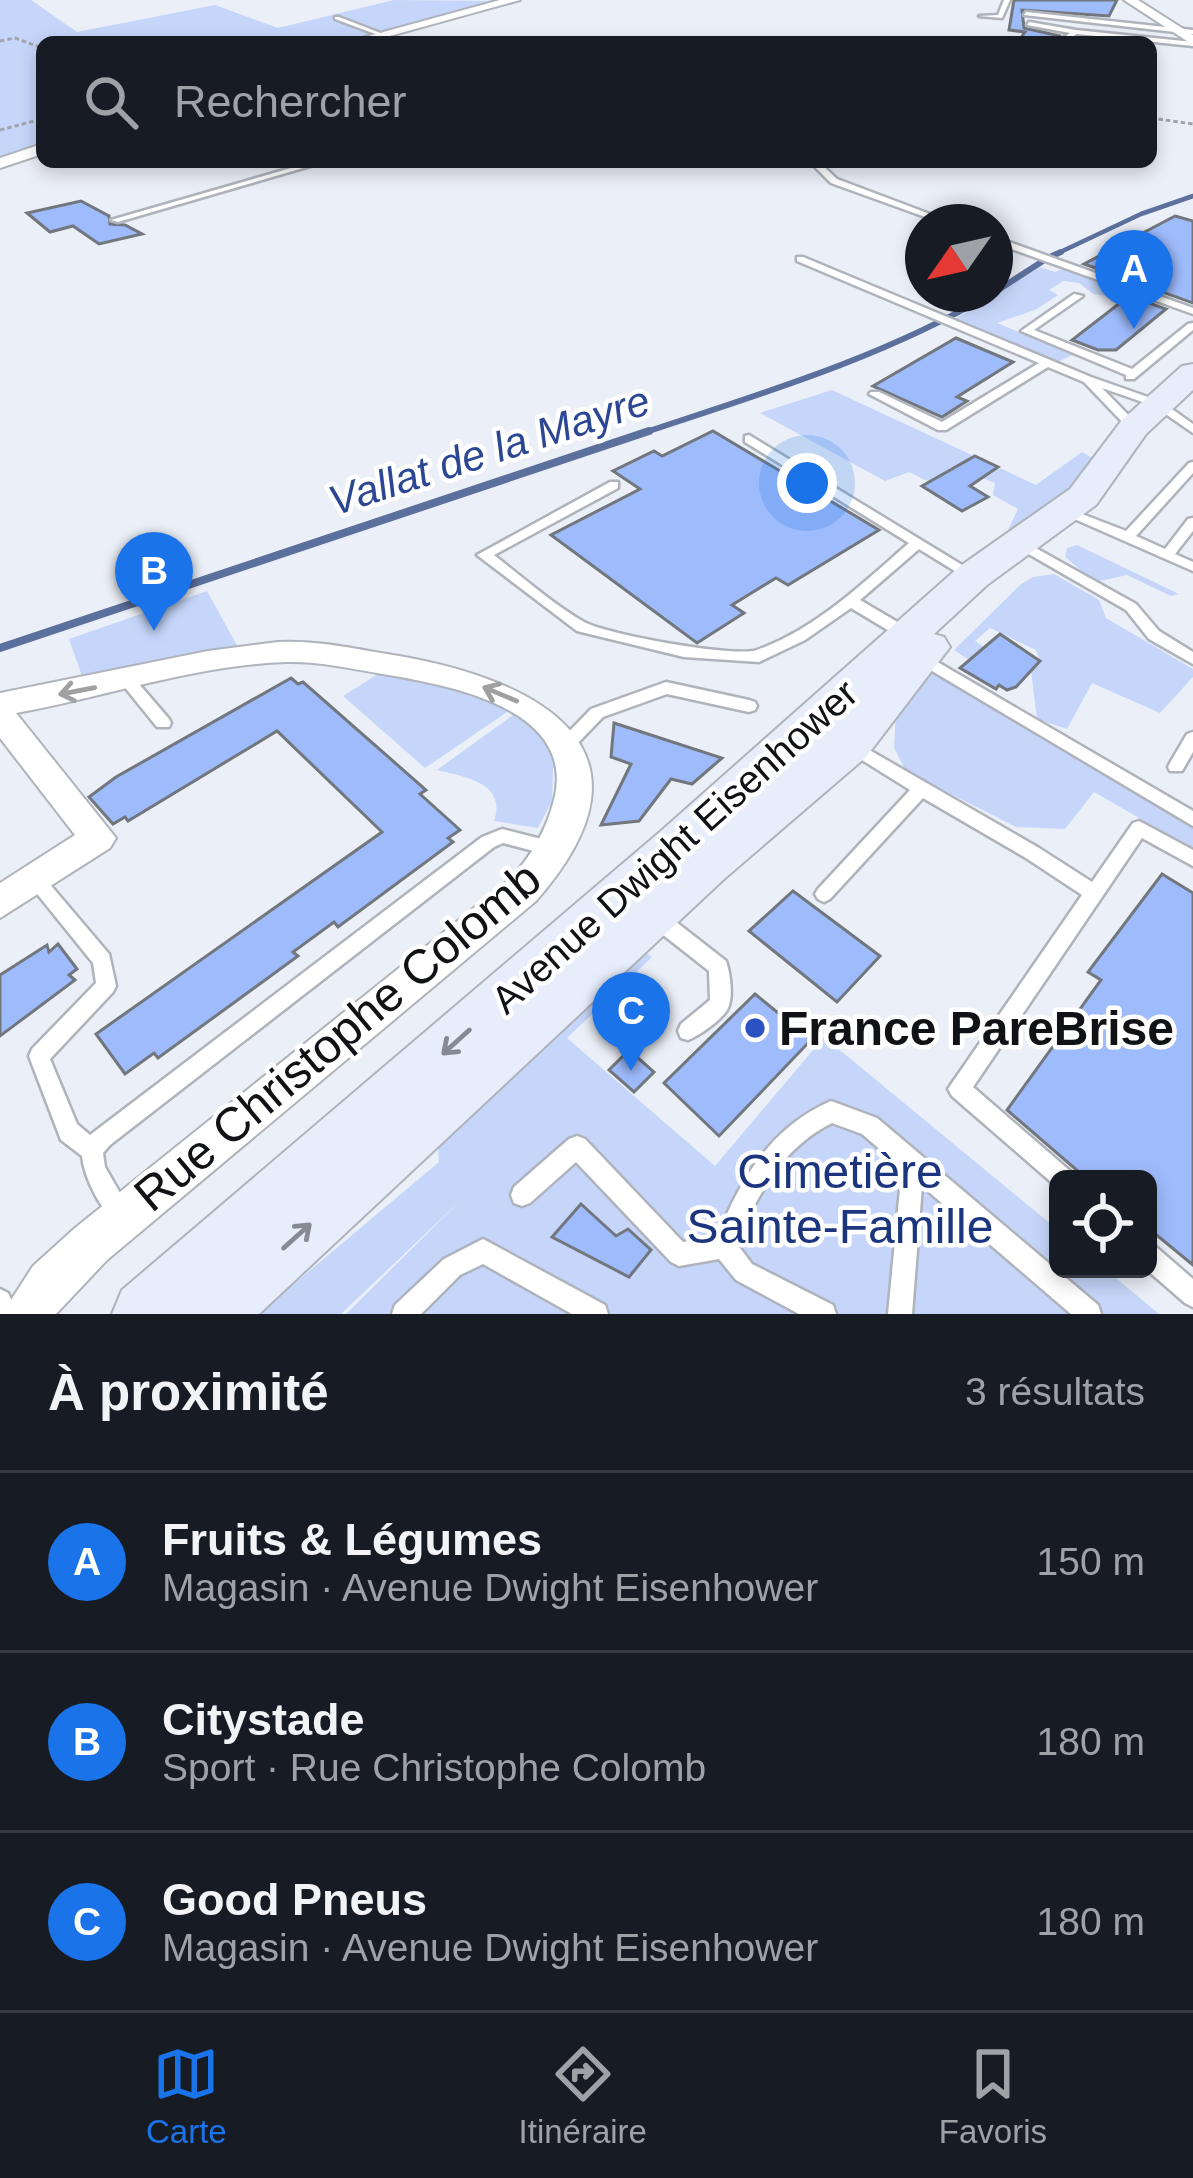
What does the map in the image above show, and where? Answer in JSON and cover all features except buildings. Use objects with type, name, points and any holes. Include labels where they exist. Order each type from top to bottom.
[{"type":"main road","name":"Avenue Dwight Eisenhower","points":[[914,646],[1132,468],[1164,401]]},
{"type":"main road","name":"Avenue Dwight Eisenhower","points":[[146,1314],[638,903],[832,733],[973,576],[1083,497],[1164,401]]},
{"type":"main road","name":"Avenue Dwight Eisenhower","points":[[210,1314],[638,903]]},
{"type":"street","points":[[373,36],[509,0]]},
{"type":"street","points":[[1134,3],[1193,39]]},
{"type":"street","points":[[0,163],[36,150]]},
{"type":"street","points":[[0,704],[284,651],[424,670],[511,697],[533,710],[566,745]]},
{"type":"street","points":[[0,715],[98,838],[0,902]]},
{"type":"street","name":"Rue Christophe Colomb","points":[[26,1314],[50,1282],[122,1217],[523,890],[554,849],[575,801],[575,763],[566,745]]},
{"type":"lane","points":[[982,16],[1000,17],[1007,0]]},
{"type":"lane","points":[[1083,0],[1134,3]]},
{"type":"lane","points":[[1039,11],[1023,10],[1173,28]]},
{"type":"lane","points":[[337,18],[380,34]]},
{"type":"lane","points":[[1029,24],[1143,36]]},
{"type":"lane","points":[[1069,36],[1076,32]]},
{"type":"lane","points":[[1157,37],[1193,39]]},
{"type":"lane","points":[[115,220],[299,168]]},
{"type":"lane","points":[[820,168],[834,181],[905,207]]},
{"type":"lane","points":[[1013,246],[1193,311]]},
{"type":"lane","points":[[800,259],[1087,379],[1164,401]]},
{"type":"lane","points":[[1078,296],[1026,332],[1164,401]]},
{"type":"lane","points":[[1164,401],[1192,326]]},
{"type":"lane","points":[[875,394],[942,427],[1047,363]]},
{"type":"lane","points":[[1087,379],[1164,401]]},
{"type":"lane","points":[[749,439],[973,576]]},
{"type":"lane","points":[[1128,537],[1193,466]]},
{"type":"lane","points":[[614,485],[484,555],[582,628],[684,652],[754,658],[800,636],[851,602],[917,542]]},
{"type":"lane","points":[[1077,517],[1193,567]]},
{"type":"lane","points":[[1167,555],[1193,522]]},
{"type":"lane","points":[[1032,550],[1131,607],[1154,635],[1193,658]]},
{"type":"lane","points":[[851,602],[1193,819]]},
{"type":"lane","points":[[128,681],[163,723]]},
{"type":"lane","points":[[566,745],[597,713],[666,688],[749,706]]},
{"type":"lane","points":[[832,733],[919,791],[1042,856],[1091,891]]},
{"type":"lane","points":[[1176,767],[1193,738]]},
{"type":"lane","points":[[824,894],[919,791]]},
{"type":"lane","points":[[1052,1170],[959,1089],[1091,891],[1139,828],[1193,860]]},
{"type":"lane","points":[[122,1217],[94,1170],[92,1150],[102,1137],[488,842],[502,836],[554,849]]},
{"type":"lane","points":[[36,880],[102,960],[106,986],[39,1056],[69,1132],[92,1150]]},
{"type":"lane","points":[[638,903],[719,967],[720,1004],[688,1031]]},
{"type":"lane","points":[[724,1247],[744,1195],[805,1122],[831,1112],[868,1126],[1089,1314]]},
{"type":"lane","points":[[522,1195],[577,1147],[679,1254],[724,1247]]},
{"type":"lane","points":[[900,1314],[913,1163]]},
{"type":"lane","points":[[724,1247],[744,1272],[824,1314]]},
{"type":"lane","points":[[404,1314],[452,1267],[483,1251],[596,1314]]},
{"type":"lane","points":[[1157,1263],[1193,1294]]},
{"type":"lane","points":[[0,1301],[6,1314]]},
{"type":"path","points":[[0,41],[15,38],[36,46]]},
{"type":"path","points":[[1157,119],[1193,124]]},
{"type":"path","points":[[0,130],[36,121]]},
{"type":"green space","points":[[0,0],[31,0],[77,32],[215,5],[278,28],[394,0],[501,1],[369,36],[36,36],[36,148],[0,161]]},
{"type":"green space","points":[[1040,267],[1055,272],[1065,268],[1168,305],[1093,294],[1079,283],[1063,281],[1049,290],[1058,295],[1035,310],[997,323],[1074,354],[1058,362],[955,319],[966,312],[1013,312],[1013,284]]},
{"type":"green space","points":[[832,390],[1036,485],[1082,452],[1096,460],[1022,534],[1008,530],[1018,509],[993,495],[995,483],[952,467],[929,482],[909,472],[885,481],[760,413]]},
{"type":"green space","points":[[1077,545],[1179,594],[1171,596],[1127,575],[1095,582],[1065,557],[1067,548]]},
{"type":"green space","points":[[1054,574],[1099,600],[1106,618],[1193,669],[1193,677],[1160,713],[1092,683],[1067,729],[1037,719],[1031,671],[1040,661],[1036,650],[990,628],[975,641],[984,647],[969,660],[954,650],[1020,585],[1033,577]]},
{"type":"green space","points":[[207,591],[239,649],[83,679],[69,639]]},
{"type":"green space","points":[[929,669],[1193,828],[1193,849],[1094,792],[1065,829],[1016,827],[906,771],[894,748],[896,712]]},
{"type":"green space","points":[[378,674],[447,688],[510,710],[425,768],[343,696]]},
{"type":"green space","points":[[516,713],[546,736],[562,767],[553,768],[552,801],[538,828],[494,821],[495,798],[489,790],[471,779],[437,770]]},
{"type":"green space","name":"Cimetière Sainte-Famille","points":[[644,951],[652,957],[567,1038],[715,1166],[824,1037],[1049,1223],[1049,1278],[1116,1278],[1159,1314],[346,1314],[462,1199],[341,1314],[258,1314],[439,1162],[438,1145]]},
{"type":"waterway","name":"Vallat de la Mayre","points":[[1054,255],[1141,214],[1193,196]]},
{"type":"waterway","name":"Vallat de la Mayre","points":[[1052,256],[1061,252]]},
{"type":"waterway","name":"Vallat de la Mayre","points":[[1013,280],[1043,261]]},
{"type":"waterway","name":"Vallat de la Mayre","points":[[649,431],[864,356],[959,312]]},
{"type":"waterway","name":"Vallat de la Mayre","points":[[0,648],[649,431]]},
{"type":"waterway","name":"Vallat de la Mayre","points":[[640,434],[649,431]]},
{"type":"place","name":"Fruits & Légumes","points":[[1134,329]]},
{"type":"place","name":"Citystade","points":[[154,631]]},
{"type":"place","name":"France PareBrise","points":[[755,1028]]},
{"type":"place","name":"Good Pneus","points":[[631,1071]]}]
